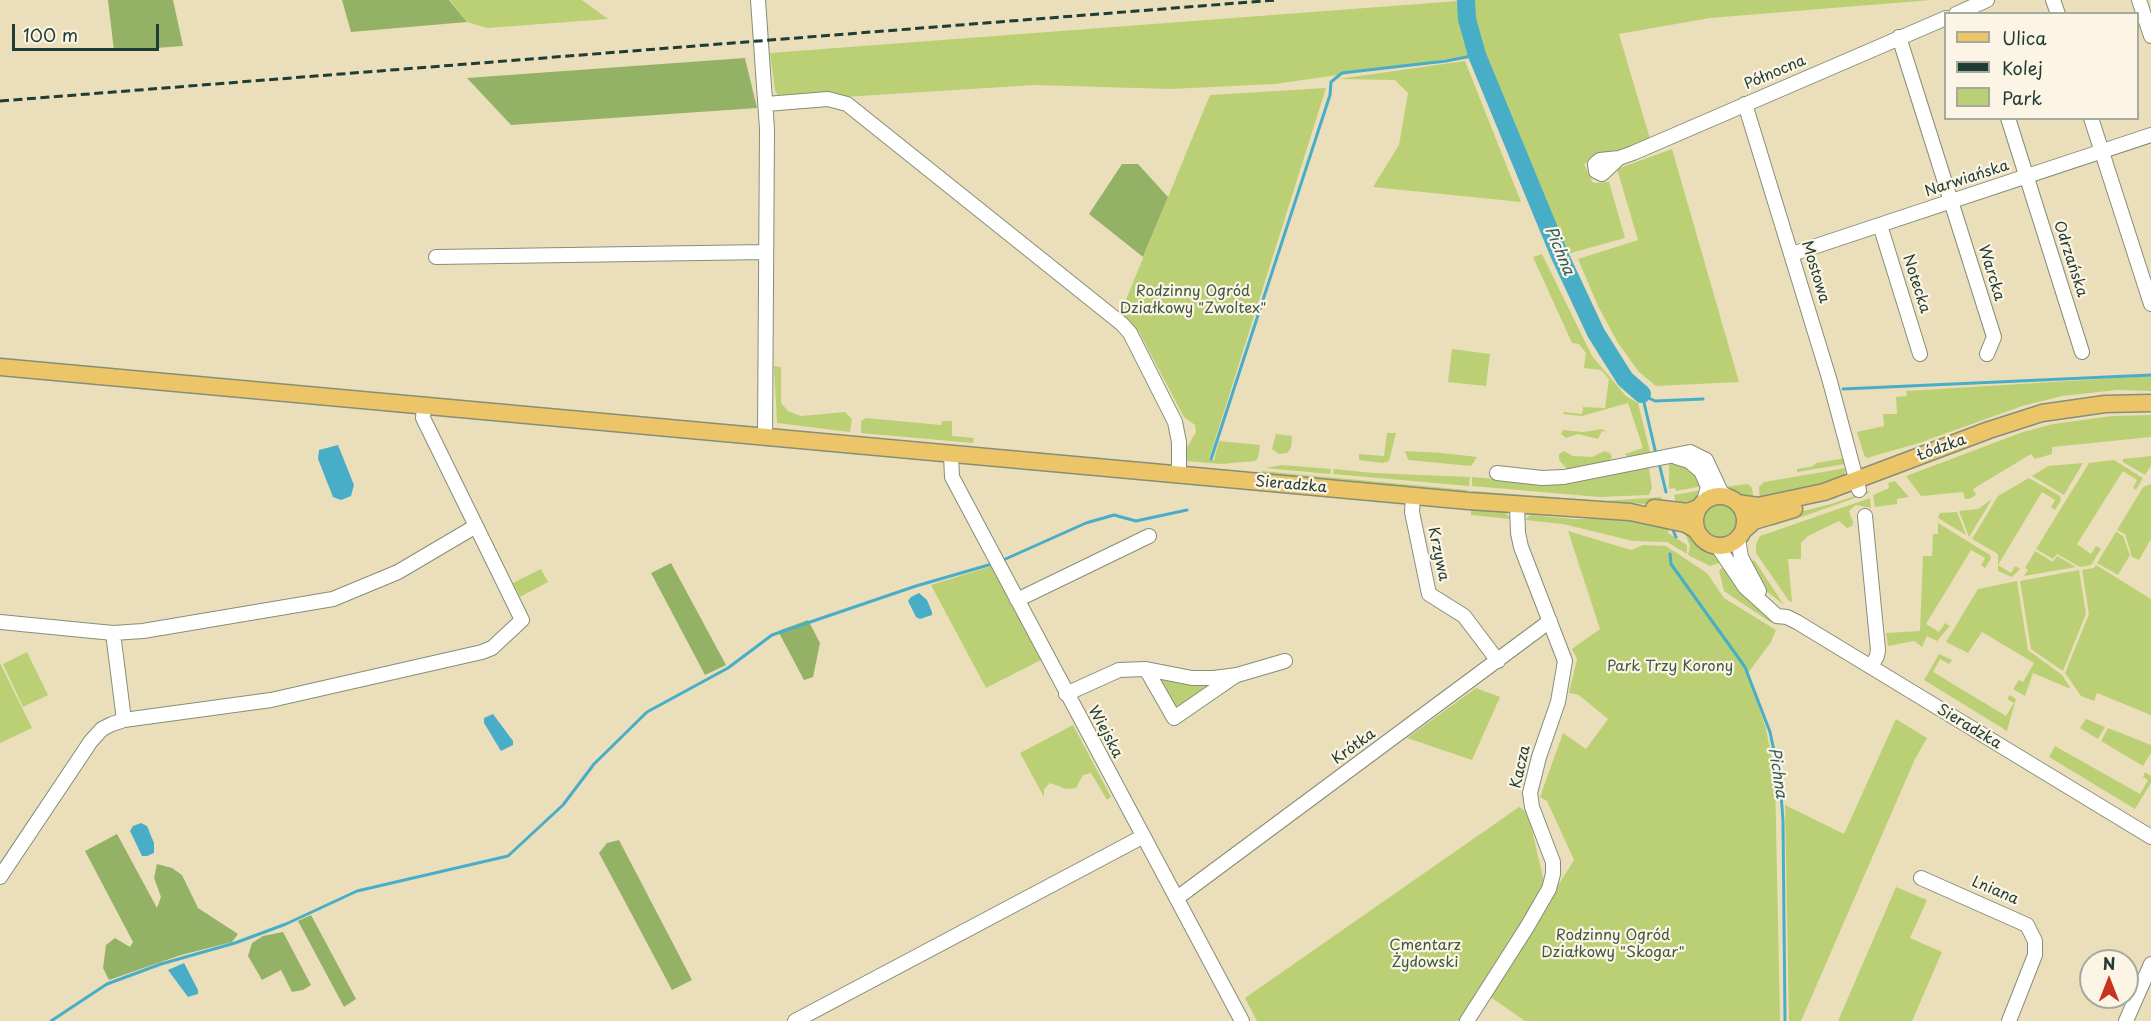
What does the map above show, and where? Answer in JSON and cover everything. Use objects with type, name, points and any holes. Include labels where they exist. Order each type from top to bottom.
[{"type":"main road","name":"Sieradzka","points":[[0,367],[1413,496],[1630,512],[1686,524],[1696,530]]},
{"type":"main road","name":"Łódzka","points":[[1732,500],[1758,506],[1858,485],[1908,460],[1989,430],[2050,412],[2104,404],[2151,403]]},
{"type":"main road","name":"Łódzka","points":[[1741,534],[1760,518],[2018,429],[2050,421],[2104,413],[2151,412]]},
{"type":"main road","points":[[1716,496],[1732,500],[1743,513],[1741,534],[1727,546],[1718,547],[1704,542],[1696,530],[1694,519],[1701,505],[1716,496]]},
{"type":"main road","name":"Sieradzka","points":[[1630,512],[1640,508],[1688,512],[1701,505]]},
{"type":"street","points":[[758,0],[766,104],[765,437]]},
{"type":"street","points":[[1973,10],[1987,0]]},
{"type":"street","points":[[2139,0],[2151,36]]},
{"type":"street","name":"Północna","points":[[1619,158],[1944,19]]},
{"type":"street","name":"Warcka","points":[[1899,38],[1994,338],[1987,354]]},
{"type":"street","points":[[766,104],[828,99],[847,104],[1122,324],[1130,333],[1175,422],[1179,442],[1179,474]]},
{"type":"street","name":"Mostowa","points":[[1745,104],[1792,254],[1858,485]]},
{"type":"street","name":"Odrzańska","points":[[2009,120],[2082,352]]},
{"type":"street","points":[[2092,120],[2151,304]]},
{"type":"street","name":"Narwiańska","points":[[1792,254],[2151,135]]},
{"type":"street","name":"Notecka","points":[[1880,225],[1920,354]]},
{"type":"street","points":[[436,257],[765,252]]},
{"type":"street","points":[[0,878],[91,741],[102,729],[124,720],[271,700],[483,652],[492,648],[522,620],[423,418],[424,406]]},
{"type":"street","points":[[1850,451],[1858,463],[1869,468],[1908,460]]},
{"type":"street","points":[[1497,473],[1555,478],[1681,452],[1698,455],[1710,466],[1721,492],[1732,500]]},
{"type":"street","name":"Wiejska","points":[[951,454],[952,477],[1242,1021]]},
{"type":"street","points":[[1668,456],[1689,461],[1701,471],[1708,487],[1701,505]]},
{"type":"street","name":"Krzywa","points":[[1413,496],[1412,512],[1429,594],[1464,616],[1498,661]]},
{"type":"street","name":"Kacza","points":[[1467,1021],[1533,918],[1549,890],[1553,874],[1553,862],[1532,807],[1530,793],[1558,702],[1565,668],[1562,649],[1521,547],[1517,505]]},
{"type":"street","points":[[1865,516],[1878,650],[1871,667]]},
{"type":"street","points":[[0,622],[112,633],[154,629],[333,598],[398,572],[476,526]]},
{"type":"street","name":"Sieradzka","points":[[1741,534],[1741,557],[1753,582],[1786,616],[2151,837]]},
{"type":"street","points":[[1017,600],[1149,536]]},
{"type":"street","name":"Sieradzka","points":[[1718,547],[1756,599],[1777,616],[1786,616]]},
{"type":"street","name":"Krótka","points":[[1177,898],[1550,621]]},
{"type":"street","points":[[112,633],[124,720]]},
{"type":"street","points":[[1066,694],[1107,673],[1146,669],[1192,678],[1237,675],[1285,661]]},
{"type":"street","points":[[1146,669],[1174,718],[1237,675]]},
{"type":"street","points":[[795,1021],[1142,837]]},
{"type":"street","name":"Lniana","points":[[1921,878],[2028,925],[2035,941],[2036,955],[2009,1021]]},
{"type":"street","points":[[2126,1021],[2151,964]]},
{"type":"green space","points":[[108,0],[173,0],[183,46],[114,51]]},
{"type":"green space","points":[[342,0],[449,0],[467,22],[351,32]]},
{"type":"green space","points":[[450,0],[582,0],[608,19],[487,28],[467,22]]},
{"type":"green space","points":[[1471,0],[1931,0],[1710,18],[1619,34],[1650,139],[1584,164],[1593,183],[1609,182],[1625,238],[1560,256],[1477,55],[1275,84],[1170,89],[1035,85],[843,97],[778,96],[775,90],[770,53]]},
{"type":"green space","points":[[745,58],[757,108],[511,125],[467,78]]},
{"type":"green space","points":[[1465,61],[1521,202],[1373,187],[1399,145],[1408,93],[1395,80],[1338,79]]},
{"type":"green space","name":"Rodzinny Ogród Działkowy \"Zwoltex\"","points":[[1326,88],[1209,459],[1214,460],[1219,441],[1260,445],[1258,458],[1255,461],[1221,464],[1186,461],[1185,451],[1196,432],[1195,425],[1184,417],[1139,332],[1120,314],[1210,95]]},
{"type":"green space","points":[[1672,149],[1739,382],[1656,386],[1639,372],[1618,343],[1598,306],[1578,259],[1638,240],[1617,169]]},
{"type":"green space","points":[[1122,164],[1138,164],[1168,197],[1143,257],[1089,214]]},
{"type":"green space","points":[[1542,254],[1592,356],[1626,396],[1638,403],[1650,452],[1646,455],[1630,459],[1625,454],[1643,448],[1628,403],[1582,416],[1563,414],[1564,412],[1582,414],[1583,407],[1605,408],[1609,379],[1601,370],[1584,368],[1586,353],[1579,344],[1572,343],[1533,257]]},
{"type":"green space","points":[[1452,349],[1490,354],[1486,386],[1448,382]]},
{"type":"green space","points":[[774,366],[781,367],[781,403],[788,411],[801,416],[845,412],[852,419],[850,432],[777,423]]},
{"type":"green space","points":[[2151,376],[2151,391],[2117,390],[2062,396],[2022,406],[1919,443],[1867,458],[1857,432],[1884,426],[1883,414],[1897,414],[1896,397],[1907,396],[1906,391]]},
{"type":"green space","points":[[2151,415],[2151,437],[2052,447],[2052,454],[2035,459],[2031,454],[1973,489],[1976,495],[1969,499],[1965,499],[1963,492],[1921,496],[1906,476],[2023,432],[2053,424],[2112,416]]},
{"type":"green space","points":[[866,418],[941,425],[942,421],[952,421],[952,436],[974,438],[973,443],[861,433],[861,421]]},
{"type":"green space","points":[[1602,429],[1607,432],[1602,431],[1598,439],[1578,434],[1566,438],[1561,434],[1563,430],[1584,432]]},
{"type":"green space","points":[[1387,433],[1396,433],[1389,461],[1382,463],[1359,460],[1359,454],[1384,456]]},
{"type":"green space","points":[[1276,434],[1292,436],[1291,448],[1287,453],[1279,454],[1272,449]]},
{"type":"green space","points":[[1405,451],[1477,457],[1471,466],[1408,460]]},
{"type":"green space","points":[[1564,451],[1573,456],[1592,457],[1604,451],[1610,453],[1612,457],[1607,464],[1568,470],[1559,460],[1559,454]]},
{"type":"green space","points":[[2151,456],[2151,466],[2145,475],[2123,462],[2123,459]]},
{"type":"green space","points":[[1846,458],[1846,464],[1797,472],[1797,469],[1813,466],[1816,463]]},
{"type":"green space","points":[[2114,460],[2143,478],[2136,490],[2133,488],[2137,480],[2123,471],[2077,544],[2091,554],[2096,546],[2101,549],[2091,565],[2080,567],[2057,554],[2053,559],[2036,549],[2089,463]]},
{"type":"green space","points":[[1671,461],[1688,464],[1703,486],[1676,491],[1675,488],[1669,489]]},
{"type":"green space","points":[[2083,463],[2064,495],[2032,476],[2048,466]]},
{"type":"green space","points":[[1282,465],[1331,469],[1330,474],[1265,468]]},
{"type":"green space","points":[[1645,467],[1649,469],[1652,488],[1649,495],[1600,497],[1472,486],[1472,477],[1543,483]]},
{"type":"green space","points":[[1846,468],[1843,478],[1760,503],[1759,487],[1764,482]]},
{"type":"green space","points":[[1334,469],[1470,477],[1469,486],[1333,474]]},
{"type":"green space","points":[[1262,471],[1467,490],[1466,494],[1261,476]]},
{"type":"green space","points":[[2029,478],[2060,496],[2061,500],[2055,510],[2051,507],[2055,500],[2042,492],[1998,565],[1998,554],[1972,539],[1998,496]]},
{"type":"green space","points":[[1895,481],[1909,497],[1897,499],[1897,504],[1875,507],[1873,495],[1889,488],[1888,483]]},
{"type":"green space","points":[[1748,484],[1752,488],[1754,503],[1746,502],[1723,487]]},
{"type":"green space","points":[[2151,484],[2151,539],[2139,560],[2132,557],[2125,534],[2117,530],[2143,487]]},
{"type":"green space","points":[[1702,490],[1700,500],[1677,507],[1674,495]]},
{"type":"green space","points":[[1473,491],[1604,501],[1661,497],[1663,505],[1472,494]]},
{"type":"green space","points":[[1869,491],[1869,493],[1772,526],[1764,521],[1831,504]]},
{"type":"green space","points":[[1870,498],[1871,508],[1856,505],[1849,511],[1852,526],[1847,528],[1839,521],[1808,536],[1801,543],[1801,559],[1788,559],[1792,602],[1789,601],[1756,553],[1756,544],[1760,536]]},
{"type":"green space","points":[[1992,499],[1969,537],[1959,511],[1978,509]]},
{"type":"green space","points":[[1720,503],[1733,508],[1738,521],[1733,534],[1720,539],[1707,534],[1702,521],[1707,508]]},
{"type":"green space","points":[[1471,507],[1503,510],[1511,519],[1471,515]]},
{"type":"green space","points":[[1957,512],[1966,535],[1938,518],[1940,513]]},
{"type":"green space","points":[[1530,515],[1575,519],[1624,519],[1669,529],[1668,533],[1687,545],[1687,554],[1667,542],[1633,541],[1563,524],[1525,520]]},
{"type":"green space","points":[[1938,523],[1990,555],[1991,558],[1985,568],[1981,565],[1985,558],[1971,550],[1926,624],[1939,632],[1945,623],[1950,626],[1937,641],[1927,636],[1922,647],[1914,641],[1888,646],[1886,633],[1920,631],[1923,556],[1932,556],[1933,534],[1938,534]]},
{"type":"green space","points":[[1682,526],[1725,561],[1710,566],[1688,555],[1690,546]]},
{"type":"green space","points":[[1568,531],[1631,550],[1643,545],[1666,546],[1707,573],[1724,598],[1776,630],[1771,642],[1748,673],[1766,729],[1775,775],[1780,1021],[1525,1021],[1489,996],[1574,860],[1547,801],[1540,797],[1563,733],[1586,749],[1608,719],[1579,695],[1569,693],[1577,659],[1572,649],[1600,629]]},
{"type":"green space","points":[[2116,532],[2123,536],[2130,555],[2118,575],[2097,563]]},
{"type":"green space","points":[[2035,551],[2053,562],[2057,556],[2076,567],[2024,576],[2028,570],[2025,568]]},
{"type":"green space","points":[[1744,558],[1755,561],[1784,605],[1765,590]]},
{"type":"green space","points":[[671,563],[726,665],[705,675],[651,573]]},
{"type":"green space","points":[[1728,565],[1779,621],[1779,625],[1770,622],[1724,591],[1719,570]]},
{"type":"green space","points":[[1998,565],[2011,573],[2015,566],[2020,569],[2012,577],[1998,571]]},
{"type":"green space","points":[[2096,565],[2151,599],[2151,715],[2097,693],[2094,701],[2081,696],[2065,673],[2089,614],[2082,570],[2094,568]]},
{"type":"green space","points":[[992,566],[1041,660],[986,688],[931,585]]},
{"type":"green space","points":[[541,569],[548,582],[520,597],[513,583]]},
{"type":"green space","points":[[2079,570],[2086,614],[2063,671],[2031,649],[2020,581]]},
{"type":"green space","points":[[2017,581],[2028,650],[2062,675],[2071,689],[2033,673],[2025,696],[2013,689],[2019,680],[2023,682],[2034,663],[1982,632],[1968,653],[1946,642],[1978,589]]},
{"type":"green space","points":[[808,620],[820,643],[813,677],[804,680],[778,631]]},
{"type":"green space","points":[[27,652],[48,695],[23,707],[3,664]]},
{"type":"green space","points":[[1939,654],[1952,660],[1949,664],[1940,659],[1933,672],[2006,716],[2014,703],[2007,699],[2010,695],[2016,699],[2007,731],[1924,680]]},
{"type":"green space","points":[[0,663],[32,728],[0,743]]},
{"type":"green space","points":[[1158,675],[1205,684],[1207,689],[1175,708]]},
{"type":"green space","points":[[1476,688],[1500,697],[1472,760],[1407,738]]},
{"type":"green space","points":[[1896,719],[1927,738],[1915,759],[1801,1021],[1789,1021],[1785,805],[1844,834]]},
{"type":"green space","points":[[2086,719],[2105,727],[2098,739],[2080,728]]},
{"type":"green space","points":[[1073,725],[1111,797],[1107,800],[1091,773],[1083,775],[1076,788],[1066,789],[1050,783],[1044,789],[1044,797],[1020,753]]},
{"type":"green space","points":[[2108,728],[2151,745],[2151,753],[2143,766],[2101,741]]},
{"type":"green space","points":[[2055,746],[2140,794],[2148,780],[2143,777],[2145,772],[2151,776],[2151,783],[2135,809],[2049,757]]},
{"type":"green space","name":"Cmentarz Żydowski","points":[[1519,807],[1528,813],[1544,882],[1541,894],[1462,1021],[1257,1021],[1245,998]]},
{"type":"green space","points":[[117,834],[157,908],[161,897],[154,878],[157,864],[172,868],[182,875],[198,908],[238,934],[232,942],[181,955],[109,980],[103,968],[106,945],[115,938],[130,947],[133,942],[85,851]]},
{"type":"green space","points":[[619,840],[692,980],[672,990],[599,853],[607,843]]},
{"type":"green space","points":[[1896,887],[1927,900],[1910,938],[1942,952],[1912,1021],[1838,1021]]},
{"type":"green space","points":[[311,915],[356,999],[344,1007],[298,921]]},
{"type":"green space","points":[[283,932],[311,985],[303,990],[292,992],[281,970],[262,980],[248,956],[252,943],[263,936]]},
{"type":"water","points":[[338,445],[354,485],[351,496],[341,500],[333,497],[318,459],[319,450]]},
{"type":"water","points":[[919,593],[927,600],[932,612],[932,615],[920,619],[916,617],[908,601]]},
{"type":"water","points":[[493,714],[513,741],[513,745],[501,751],[484,723],[484,718]]},
{"type":"water","points":[[141,823],[147,826],[154,843],[154,853],[147,856],[142,856],[130,831],[133,826]]},
{"type":"water","points":[[184,963],[198,990],[198,994],[188,997],[168,970]]},
{"type":"waterway","name":"Pichna","points":[[1466,0],[1467,19],[1477,55],[1560,256],[1596,333],[1625,379],[1642,394]]},
{"type":"waterway","points":[[1211,459],[1330,95],[1331,82],[1342,73],[1446,61],[1477,55]]},
{"type":"waterway","points":[[1843,389],[2151,375]]},
{"type":"waterway","name":"Pichna","points":[[1642,394],[1656,454]]},
{"type":"waterway","points":[[1643,395],[1655,401],[1703,399]]},
{"type":"waterway","name":"Pichna","points":[[1659,463],[1666,492]]},
{"type":"waterway","points":[[1001,561],[1086,523],[1114,515],[1136,521],[1187,510]]},
{"type":"waterway","name":"Pichna","points":[[1673,530],[1676,537]]},
{"type":"waterway","name":"Pichna","points":[[1670,554],[1671,564],[1745,667],[1770,732],[1780,779],[1783,821],[1785,1021]]},
{"type":"waterway","points":[[51,1021],[107,984],[161,964],[235,943],[286,924],[357,891],[508,856],[563,805],[594,764],[647,712],[728,668],[772,635],[916,586],[992,564]]},
{"type":"railway","points":[[0,101],[1276,0]]},
{"type":"park label","name":"Park Trzy Korony","points":[[1670,667]]},
{"type":"park label","name":"Rodzinny Ogród Działkowy \"Skogar\"","points":[[1613,944]]}]
